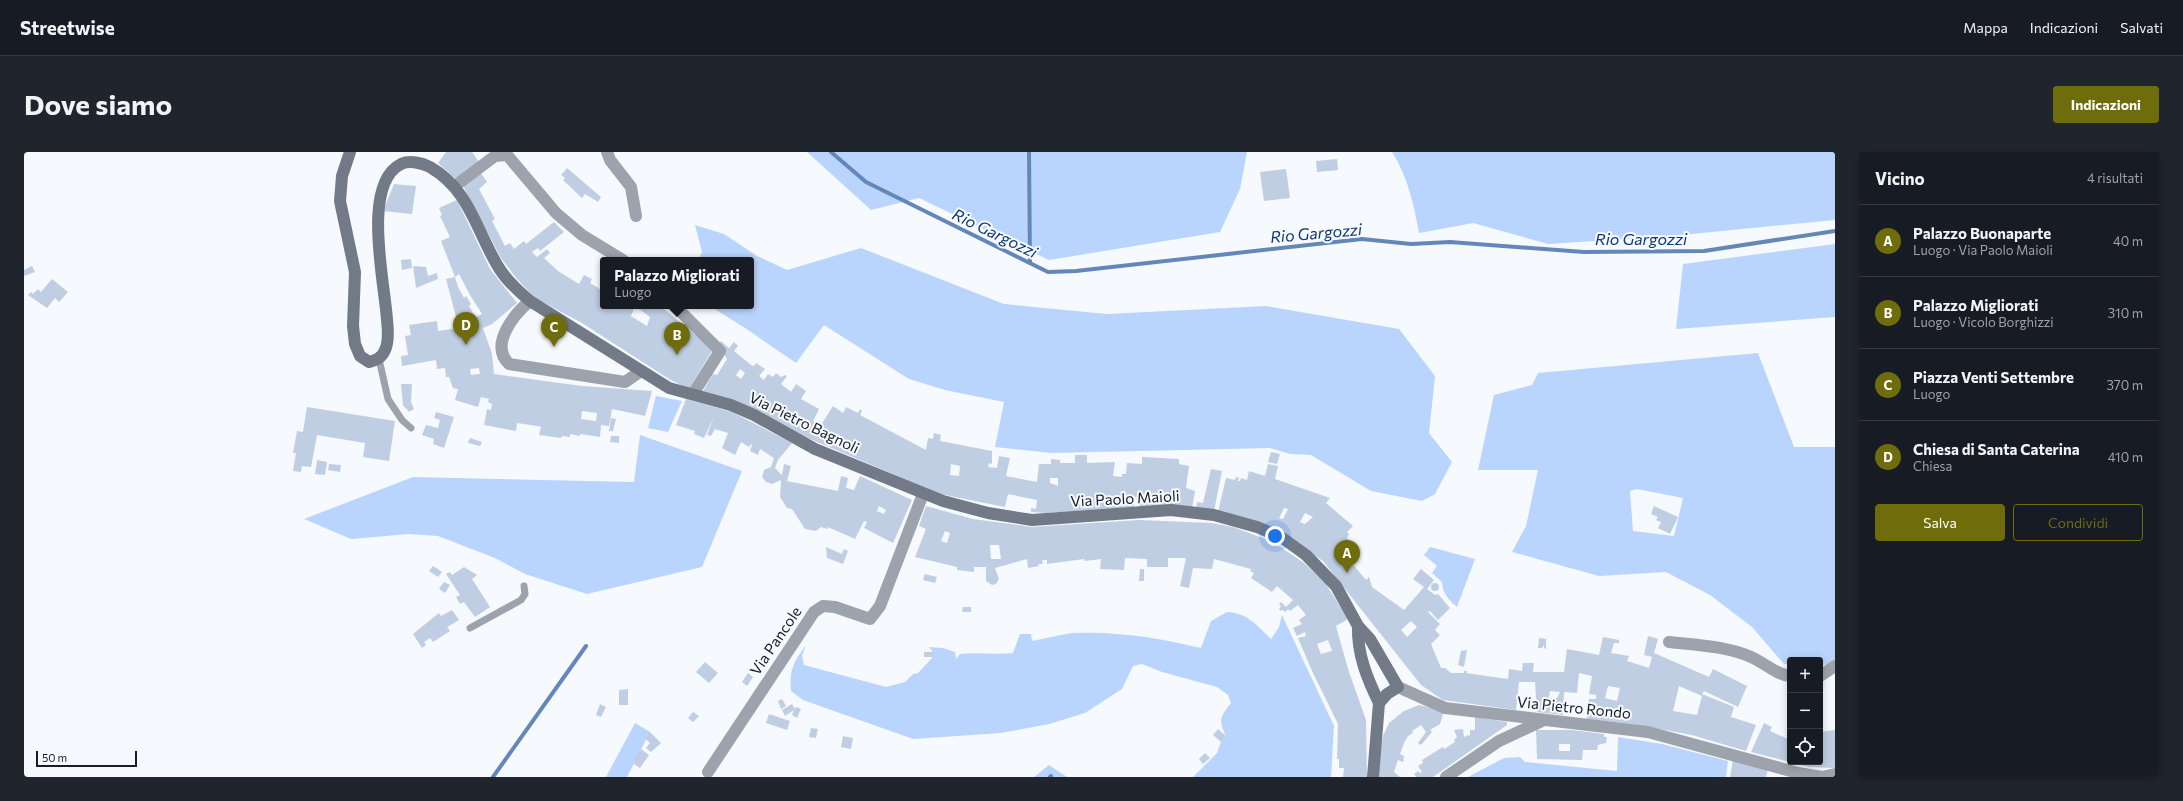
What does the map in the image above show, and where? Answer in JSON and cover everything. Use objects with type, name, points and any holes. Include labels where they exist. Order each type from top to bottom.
[{"type":"street","points":[[350,152],[342,176],[340,201],[355,272],[353,326],[355,344],[360,356],[374,360]]},
{"type":"street","points":[[607,152],[610,160],[631,187],[636,216]]},
{"type":"street","points":[[455,186],[495,156],[507,155],[556,213],[582,235],[618,257]]},
{"type":"street","name":"Via Pietro Bagnoli","points":[[374,360],[386,350],[388,334],[378,210],[381,194],[386,179],[393,170],[402,164],[413,162],[425,164],[440,173],[455,186],[464,197],[499,269],[515,289],[530,301],[669,388],[731,405],[754,415],[815,450],[923,494]]},
{"type":"street","points":[[530,301],[520,309],[507,328],[502,345],[502,353],[509,364],[625,382],[642,371]]},
{"type":"street","points":[[678,309],[720,351],[693,394]]},
{"type":"street","name":"Via Paolo Maioli","points":[[923,494],[943,501],[1016,519],[1032,520],[1172,510],[1214,515],[1258,527],[1281,537],[1306,555],[1336,586],[1358,626]]},
{"type":"street","name":"Via Pancole","points":[[708,772],[814,612],[823,606],[835,607],[870,619],[880,606],[923,494]]},
{"type":"street","points":[[1358,626],[1370,639],[1398,687],[1387,694],[1379,703]]},
{"type":"street","points":[[1358,626],[1357,639],[1365,675],[1379,703],[1373,777]]},
{"type":"street","points":[[1669,642],[1721,648],[1752,657],[1773,670],[1787,675]]},
{"type":"street","points":[[1823,674],[1835,666]]},
{"type":"street","name":"Via Pietro Rondo","points":[[1398,687],[1445,708],[1648,732],[1798,773],[1822,776],[1835,774]]},
{"type":"street","points":[[1446,777],[1499,741],[1545,720]]},
{"type":"lane","points":[[374,360],[388,399],[402,420],[411,428]]},
{"type":"lane","points":[[470,628],[521,600],[526,594],[524,586]]},
{"type":"shaded area","points":[[807,152],[1247,152],[1240,189],[1220,232],[1049,260],[919,198],[871,210]]},
{"type":"shaded area","points":[[1392,152],[1835,152],[1835,220],[1671,236],[1548,244],[1473,223],[1419,233],[1406,181]]},
{"type":"shaded area","points":[[695,225],[724,234],[757,256],[787,270],[861,248],[1004,304],[1107,314],[1266,306],[1399,329],[1435,376],[1429,433],[1452,462],[1435,494],[1422,501],[1371,491],[1311,455],[1290,454],[1270,448],[1051,453],[995,447],[1004,402],[945,390],[909,379],[824,325],[796,363],[715,309],[754,309],[754,257],[700,257],[702,252]]},
{"type":"shaded area","points":[[1835,244],[1835,317],[1676,329],[1683,264]]},
{"type":"shaded area","points":[[1758,353],[1794,447],[1835,447],[1835,660],[1832,663],[1823,665],[1823,657],[1787,657],[1787,664],[1784,664],[1752,627],[1710,595],[1666,572],[1599,576],[1512,552],[1526,526],[1538,470],[1478,470],[1494,395],[1532,385],[1538,373]],"holes":[[[1637,489],[1683,498],[1674,536],[1633,531],[1630,491]]]},
{"type":"shaded area","points":[[656,396],[682,401],[668,432],[648,428]]},
{"type":"shaded area","points":[[640,435],[742,471],[702,567],[587,594],[525,574],[495,558],[438,536],[409,534],[351,539],[304,519],[413,477],[634,482]]},
{"type":"shaded area","points":[[1430,547],[1475,559],[1457,607],[1445,593],[1442,582],[1432,573],[1437,566],[1424,555]]},
{"type":"shaded area","points":[[1227,612],[1240,614],[1246,617],[1271,639],[1279,627],[1282,615],[1334,726],[1331,777],[1193,777],[1217,753],[1221,742],[1226,736],[1221,719],[1222,715],[1231,703],[1228,695],[1217,687],[1162,672],[1142,664],[1133,666],[1122,689],[1085,713],[1049,724],[1001,733],[913,739],[803,700],[791,691],[793,666],[806,645],[802,656],[804,665],[886,687],[905,682],[913,674],[918,673],[933,657],[933,652],[929,647],[943,648],[955,652],[956,659],[960,654],[1013,653],[1020,634],[1031,634],[1032,641],[1074,633],[1106,633],[1170,641],[1201,648],[1211,621]]},
{"type":"shaded area","points":[[635,723],[650,732],[627,777],[606,777]]},
{"type":"shaded area","points":[[1618,737],[1662,744],[1728,761],[1726,777],[1468,777],[1504,758],[1520,757],[1525,762],[1617,771]]},
{"type":"shaded area","points":[[1049,765],[1067,777],[1034,777]]},
{"type":"building","points":[[446,152],[472,152],[479,162],[457,180],[438,163]]},
{"type":"building","points":[[1337,159],[1338,170],[1317,172],[1316,161]]},
{"type":"building","points":[[567,168],[601,197],[598,202],[585,194],[582,198],[563,180],[565,178],[561,175]]},
{"type":"building","points":[[1286,169],[1290,198],[1264,201],[1260,172]]},
{"type":"building","points":[[480,172],[487,182],[479,189],[495,219],[492,221],[505,246],[510,243],[514,249],[524,241],[526,244],[554,222],[564,232],[540,251],[538,248],[532,252],[537,257],[547,249],[550,253],[544,258],[558,271],[579,284],[584,275],[592,279],[590,283],[600,289],[600,309],[634,309],[630,318],[631,316],[647,326],[650,317],[639,309],[664,309],[713,349],[689,389],[669,379],[582,323],[535,298],[517,279],[501,258],[462,184]]},
{"type":"building","points":[[394,184],[416,186],[412,214],[383,211]]},
{"type":"building","points":[[457,200],[490,269],[517,303],[492,324],[483,328],[492,354],[494,374],[582,386],[652,391],[645,416],[612,409],[609,426],[601,425],[600,437],[580,434],[580,436],[570,434],[570,437],[562,436],[561,438],[539,435],[541,427],[517,423],[516,431],[484,425],[487,409],[491,410],[492,404],[488,402],[489,399],[481,397],[478,407],[455,400],[458,389],[453,388],[449,377],[446,377],[445,368],[437,369],[436,360],[402,366],[401,356],[408,355],[405,336],[411,335],[409,325],[437,321],[438,331],[459,328],[446,279],[455,277],[441,241],[450,237],[440,216],[442,215],[439,208]],"holes":[[[459,274],[482,314],[476,317],[469,306],[471,304],[466,296],[464,298],[458,287],[455,277]],[[479,368],[480,374],[471,375],[470,369]],[[582,411],[597,413],[596,421],[581,419]]]},
{"type":"building","points":[[411,259],[412,268],[402,270],[401,260]]},
{"type":"building","points":[[32,266],[35,272],[24,276],[24,270]]},
{"type":"building","points":[[413,266],[426,267],[428,276],[437,273],[438,279],[416,288]]},
{"type":"building","points":[[52,279],[68,292],[59,302],[55,298],[47,308],[28,295],[31,292],[33,294],[38,289],[41,292]]},
{"type":"building","points":[[721,341],[729,348],[734,342],[738,346],[734,351],[751,365],[754,366],[756,363],[765,369],[759,376],[764,380],[768,374],[773,377],[776,373],[781,377],[785,375],[787,376],[781,384],[791,392],[796,384],[806,391],[801,399],[819,409],[813,421],[821,425],[833,406],[843,413],[846,407],[858,413],[860,409],[862,411],[860,415],[926,450],[928,438],[933,439],[934,433],[941,435],[940,441],[992,451],[992,464],[989,463],[988,467],[997,468],[999,456],[1010,458],[1006,476],[1037,482],[1039,464],[1051,464],[1051,459],[1060,460],[1060,463],[1075,463],[1075,455],[1087,455],[1087,463],[1115,462],[1113,476],[1122,477],[1122,474],[1126,474],[1127,463],[1142,464],[1142,457],[1179,459],[1179,464],[1189,466],[1186,488],[1195,491],[1192,508],[1139,507],[1140,498],[1135,497],[1134,507],[1045,513],[1031,512],[1031,508],[1036,509],[1037,500],[1008,494],[1005,507],[940,494],[702,393],[713,374],[717,375],[727,359],[718,345]],"holes":[[[740,369],[745,373],[741,379],[736,375]],[[951,464],[960,466],[959,476],[950,475]],[[1050,478],[1058,478],[1058,486],[1050,483]]]},
{"type":"building","points":[[401,384],[412,384],[411,402],[414,409],[409,412],[403,405]]},
{"type":"building","points":[[686,399],[732,412],[792,443],[778,460],[775,468],[782,475],[784,464],[791,466],[787,481],[838,491],[841,476],[848,478],[846,488],[854,490],[860,476],[912,500],[893,543],[864,528],[867,522],[864,521],[855,539],[828,527],[827,529],[821,527],[816,531],[805,529],[792,509],[787,508],[780,497],[781,480],[772,484],[766,482],[762,477],[764,470],[771,467],[774,458],[760,449],[758,455],[750,451],[751,444],[749,447],[741,442],[735,455],[722,448],[728,433],[715,429],[711,436],[707,435],[714,417],[704,438],[694,434],[695,431],[676,425]],"holes":[[[879,506],[886,510],[884,514],[877,511]]]},
{"type":"building","points":[[307,407],[395,421],[389,461],[363,457],[365,443],[317,435],[311,467],[302,466],[301,472],[293,471],[296,453],[293,453],[297,431],[303,432]]},
{"type":"building","points":[[436,412],[454,417],[444,448],[433,444],[434,439],[422,435],[426,425],[438,428],[440,420],[434,418]]},
{"type":"building","points":[[611,418],[616,419],[613,431],[609,431]]},
{"type":"building","points":[[611,436],[619,436],[619,443],[610,442]]},
{"type":"building","points":[[470,438],[482,442],[480,446],[468,443]]},
{"type":"building","points":[[1271,452],[1280,454],[1277,464],[1268,462]]},
{"type":"building","points":[[317,460],[327,462],[325,475],[315,474]]},
{"type":"building","points":[[329,464],[341,465],[340,472],[328,470]]},
{"type":"building","points":[[1268,464],[1278,466],[1275,479],[1330,498],[1326,503],[1353,526],[1347,532],[1349,534],[1347,538],[1361,552],[1351,562],[1366,580],[1369,577],[1372,587],[1404,610],[1424,587],[1413,579],[1421,569],[1434,580],[1427,589],[1435,595],[1438,594],[1450,608],[1438,620],[1430,611],[1428,612],[1440,624],[1435,630],[1440,635],[1431,644],[1441,668],[1445,668],[1451,673],[1464,673],[1464,671],[1467,671],[1466,673],[1508,679],[1509,669],[1522,671],[1523,663],[1534,663],[1533,672],[1564,672],[1567,649],[1599,655],[1603,637],[1619,640],[1619,643],[1614,643],[1611,653],[1629,656],[1627,661],[1649,668],[1652,657],[1644,655],[1648,636],[1658,639],[1654,653],[1709,677],[1713,669],[1747,686],[1738,707],[1704,691],[1702,694],[1734,707],[1731,717],[1756,725],[1746,751],[1692,735],[1633,724],[1587,719],[1589,699],[1596,699],[1596,695],[1589,694],[1592,676],[1579,673],[1577,693],[1564,692],[1563,715],[1537,712],[1535,682],[1519,682],[1516,710],[1443,700],[1421,685],[1323,561],[1297,543],[1218,512],[1226,478],[1235,480],[1236,477],[1239,478],[1238,481],[1240,481],[1241,478],[1247,480],[1249,471],[1265,476]],"holes":[[[1284,508],[1288,509],[1283,519],[1279,518]],[[1305,513],[1313,517],[1305,524],[1300,522]],[[1411,621],[1417,627],[1407,637],[1401,630]],[[1608,686],[1620,688],[1617,701],[1605,698]],[[1679,686],[1702,696],[1697,715],[1673,711]],[[1550,691],[1560,692],[1557,698],[1549,698]]]},
{"type":"building","points":[[1211,469],[1222,471],[1214,511],[1196,509],[1197,502],[1203,503]]},
{"type":"building","points":[[926,506],[973,519],[1032,527],[1139,520],[1211,523],[1233,527],[1265,539],[1282,548],[1304,563],[1326,584],[1348,619],[1336,626],[1348,669],[1366,720],[1367,777],[1343,777],[1344,768],[1339,768],[1339,759],[1337,759],[1338,724],[1312,671],[1298,638],[1306,636],[1305,632],[1297,636],[1293,628],[1302,624],[1299,620],[1306,615],[1298,605],[1290,611],[1288,609],[1285,612],[1283,610],[1281,611],[1279,609],[1281,606],[1279,604],[1281,602],[1286,607],[1293,600],[1277,586],[1272,592],[1251,578],[1254,573],[1250,571],[1251,569],[1214,559],[1212,569],[1193,568],[1189,588],[1180,586],[1186,558],[1168,558],[1168,567],[1147,567],[1147,559],[1125,558],[1124,570],[1100,569],[1101,559],[1085,561],[1084,559],[1047,564],[1047,560],[1042,560],[1043,564],[1038,564],[1039,566],[1028,568],[1027,559],[995,568],[999,579],[996,584],[992,585],[986,581],[986,567],[974,567],[974,572],[957,570],[957,567],[915,557],[926,529],[919,526]],"holes":[[[945,531],[950,533],[947,543],[941,541]],[[990,545],[999,545],[1001,559],[991,559]],[[1328,640],[1332,651],[1321,654],[1317,644]]]},
{"type":"building","points":[[1654,506],[1678,517],[1670,534],[1658,528],[1661,522],[1656,520],[1658,517],[1651,514]]},
{"type":"building","points":[[826,547],[842,554],[844,549],[848,551],[843,564],[827,558]]},
{"type":"building","points":[[433,566],[442,572],[438,577],[429,571]]},
{"type":"building","points":[[464,567],[477,575],[472,579],[490,607],[475,617],[464,602],[460,604],[456,597],[460,595],[446,574],[450,572],[452,575]]},
{"type":"building","points":[[1140,569],[1144,569],[1144,581],[1139,581]]},
{"type":"building","points":[[925,574],[937,577],[935,583],[923,580]]},
{"type":"building","points":[[444,582],[450,585],[445,593],[439,589]]},
{"type":"building","points":[[1435,583],[1438,584],[1438,590],[1435,591],[1432,590],[1431,587],[1432,584]]},
{"type":"building","points":[[963,607],[971,607],[971,612],[962,612]]},
{"type":"building","points":[[452,610],[459,620],[447,627],[450,631],[433,642],[430,638],[424,642],[426,645],[422,648],[413,634],[439,613],[441,616]]},
{"type":"building","points":[[1539,638],[1546,639],[1546,649],[1544,648],[1544,645],[1542,648],[1538,648]]},
{"type":"building","points":[[1467,650],[1464,667],[1458,665],[1461,651]]},
{"type":"building","points":[[924,652],[933,652],[933,657],[924,657]]},
{"type":"building","points":[[705,662],[718,673],[709,683],[696,672]]},
{"type":"building","points":[[748,673],[753,677],[747,686],[742,682]]},
{"type":"building","points":[[628,689],[628,705],[619,705],[619,690]]},
{"type":"building","points":[[782,699],[786,706],[781,709],[778,701]]},
{"type":"building","points":[[600,704],[606,707],[601,717],[596,715]]},
{"type":"building","points":[[792,704],[795,709],[796,707],[801,709],[797,718],[792,715],[794,710],[785,716],[782,710]]},
{"type":"building","points":[[1419,705],[1444,711],[1440,724],[1430,730],[1432,732],[1421,745],[1418,743],[1426,732],[1421,725],[1412,731],[1413,733],[1408,736],[1400,754],[1404,756],[1403,762],[1398,760],[1394,772],[1400,777],[1376,777],[1383,736],[1389,723],[1404,711]]},
{"type":"building","points":[[693,712],[699,716],[693,722],[688,718]]},
{"type":"building","points":[[769,714],[790,721],[787,730],[766,723]]},
{"type":"building","points":[[1475,717],[1507,722],[1507,725],[1433,777],[1416,777],[1414,774],[1418,771],[1420,773],[1422,772],[1418,766],[1423,763],[1422,760],[1443,747],[1444,749],[1455,742],[1454,740],[1457,737],[1454,730],[1463,729],[1464,737],[1468,735],[1470,736],[1470,730],[1475,730]]},
{"type":"building","points":[[1764,723],[1772,727],[1770,731],[1787,739],[1787,761],[1751,752]]},
{"type":"building","points":[[811,728],[818,729],[816,738],[809,737]]},
{"type":"building","points":[[1218,729],[1226,736],[1221,742],[1213,735]]},
{"type":"building","points":[[1536,730],[1572,730],[1604,734],[1604,737],[1607,737],[1606,743],[1598,745],[1597,750],[1583,750],[1582,760],[1537,759]],"holes":[[[1559,744],[1570,744],[1570,751],[1559,751]]]},
{"type":"building","points":[[1835,730],[1835,768],[1809,767],[1800,765],[1823,765],[1823,732]]},
{"type":"building","points":[[650,732],[661,743],[651,752],[646,748],[650,743],[645,738]]},
{"type":"building","points":[[843,736],[853,738],[851,749],[841,747]]},
{"type":"building","points":[[641,749],[649,755],[640,768],[634,764],[634,760]]},
{"type":"building","points":[[1205,753],[1210,758],[1203,764],[1199,759]]},
{"type":"building","points":[[1733,759],[1768,769],[1766,777],[1730,777]]},
{"type":"waterway","name":"Rio Gargozzi","points":[[831,152],[866,182],[1048,272],[1076,271],[1362,239],[1411,244],[1450,242],[1584,252],[1704,251],[1835,231]]},
{"type":"waterway","points":[[1029,152],[1030,263]]},
{"type":"waterway","points":[[493,777],[586,646]]},
{"type":"place","name":"Chiesa di Santa Caterina","points":[[466,345]]},
{"type":"place","name":"Piazza Venti Settembre","points":[[554,347]]},
{"type":"place","name":"Palazzo Migliorati","points":[[677,355]]},
{"type":"place","name":"Palazzo Buonaparte","points":[[1347,573]]}]
